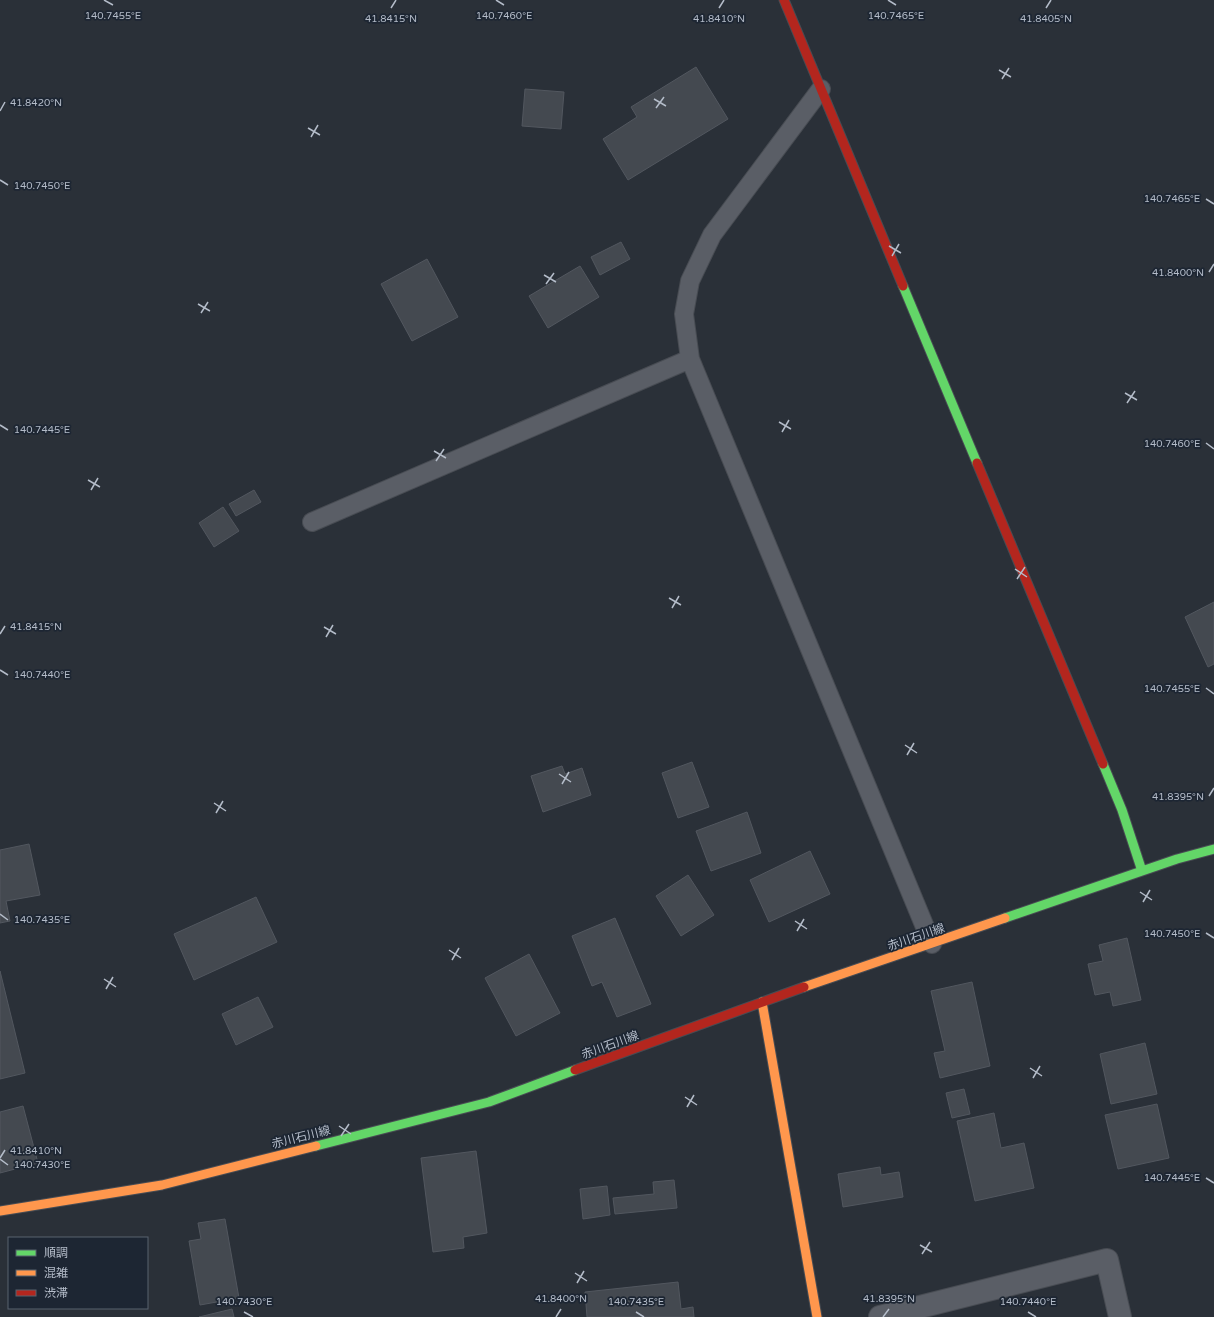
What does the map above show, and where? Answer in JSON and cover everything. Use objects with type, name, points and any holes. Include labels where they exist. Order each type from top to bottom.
[{"type":"street","points":[[784,0],[1119,802],[1142,871]]},
{"type":"street","name":"赤川石川線","points":[[0,1211],[162,1185],[489,1102],[762,1002],[1177,859],[1214,849]]},
{"type":"street","points":[[762,1002],[817,1317]]},
{"type":"street","points":[[880,1317],[1107,1260],[1120,1317]]},
{"type":"lane","points":[[821,89],[709,242],[690,281],[684,314],[690,359],[932,944]]},
{"type":"lane","points":[[312,522],[690,359]]},
{"type":"building","points":[[696,67],[728,119],[628,180],[603,139],[637,117],[631,107]]},
{"type":"building","points":[[525,89],[564,92],[561,129],[522,126]]},
{"type":"building","points":[[621,242],[630,259],[600,275],[591,257]]},
{"type":"building","points":[[427,259],[458,317],[412,341],[381,284]]},
{"type":"building","points":[[580,266],[599,297],[548,328],[529,296]]},
{"type":"building","points":[[254,490],[261,502],[236,516],[229,504]]},
{"type":"building","points":[[223,507],[239,531],[214,547],[199,523]]},
{"type":"building","points":[[1214,602],[1214,664],[1208,667],[1185,617]]},
{"type":"building","points":[[692,762],[709,807],[678,818],[662,773]]},
{"type":"building","points":[[562,766],[565,774],[582,768],[591,795],[543,812],[531,776]]},
{"type":"building","points":[[747,812],[761,853],[711,871],[696,831]]},
{"type":"building","points":[[29,844],[40,895],[6,901],[10,921],[0,923],[0,850]]},
{"type":"building","points":[[810,851],[830,894],[769,922],[750,880]]},
{"type":"building","points":[[688,875],[714,915],[681,936],[656,896]]},
{"type":"building","points":[[256,897],[277,942],[194,980],[174,934]]},
{"type":"building","points":[[615,918],[651,1004],[617,1017],[602,982],[592,986],[572,936]]},
{"type":"building","points":[[1127,938],[1141,1000],[1113,1006],[1110,992],[1095,995],[1088,964],[1103,961],[1099,945]]},
{"type":"building","points":[[529,954],[560,1013],[516,1036],[485,978]]},
{"type":"building","points":[[0,971],[25,1073],[0,1079]]},
{"type":"building","points":[[972,982],[990,1066],[940,1078],[934,1053],[945,1051],[931,991]]},
{"type":"building","points":[[258,997],[273,1027],[236,1045],[222,1014]]},
{"type":"building","points":[[1145,1043],[1157,1094],[1111,1104],[1100,1054]]},
{"type":"building","points":[[964,1089],[970,1114],[952,1118],[946,1093]]},
{"type":"building","points":[[1157,1104],[1169,1158],[1118,1169],[1105,1115]]},
{"type":"building","points":[[23,1106],[38,1163],[0,1173],[0,1112]]},
{"type":"building","points":[[994,1113],[1001,1148],[1024,1143],[1034,1188],[975,1201],[957,1121]]},
{"type":"building","points":[[476,1151],[487,1233],[463,1237],[464,1248],[433,1252],[421,1158]]},
{"type":"building","points":[[880,1167],[881,1175],[899,1172],[903,1197],[843,1207],[838,1174]]},
{"type":"building","points":[[674,1180],[677,1208],[615,1214],[613,1198],[654,1194],[653,1182]]},
{"type":"building","points":[[607,1186],[610,1215],[583,1219],[580,1189]]},
{"type":"building","points":[[225,1219],[239,1298],[200,1305],[189,1241],[201,1239],[198,1223]]},
{"type":"building","points":[[678,1282],[681,1309],[693,1307],[694,1317],[587,1317],[585,1292]]},
{"type":"building","points":[[232,1309],[234,1317],[199,1317]]},
{"type":"traffic: fast","points":[[903,286],[977,463]]},
{"type":"traffic: fast","points":[[1103,764],[1122,810],[1142,871]]},
{"type":"traffic: fast","points":[[1005,918],[1177,859],[1214,849]]},
{"type":"traffic: fast","points":[[316,1146],[489,1102],[575,1070]]},
{"type":"traffic: slow","points":[[804,987],[1005,918]]},
{"type":"traffic: slow","points":[[762,1002],[817,1317]]},
{"type":"traffic: slow","points":[[0,1211],[162,1185],[316,1146]]},
{"type":"traffic: jam","points":[[784,0],[903,286]]},
{"type":"traffic: jam","points":[[977,463],[1103,764]]},
{"type":"traffic: jam","points":[[575,1070],[804,987]]}]
